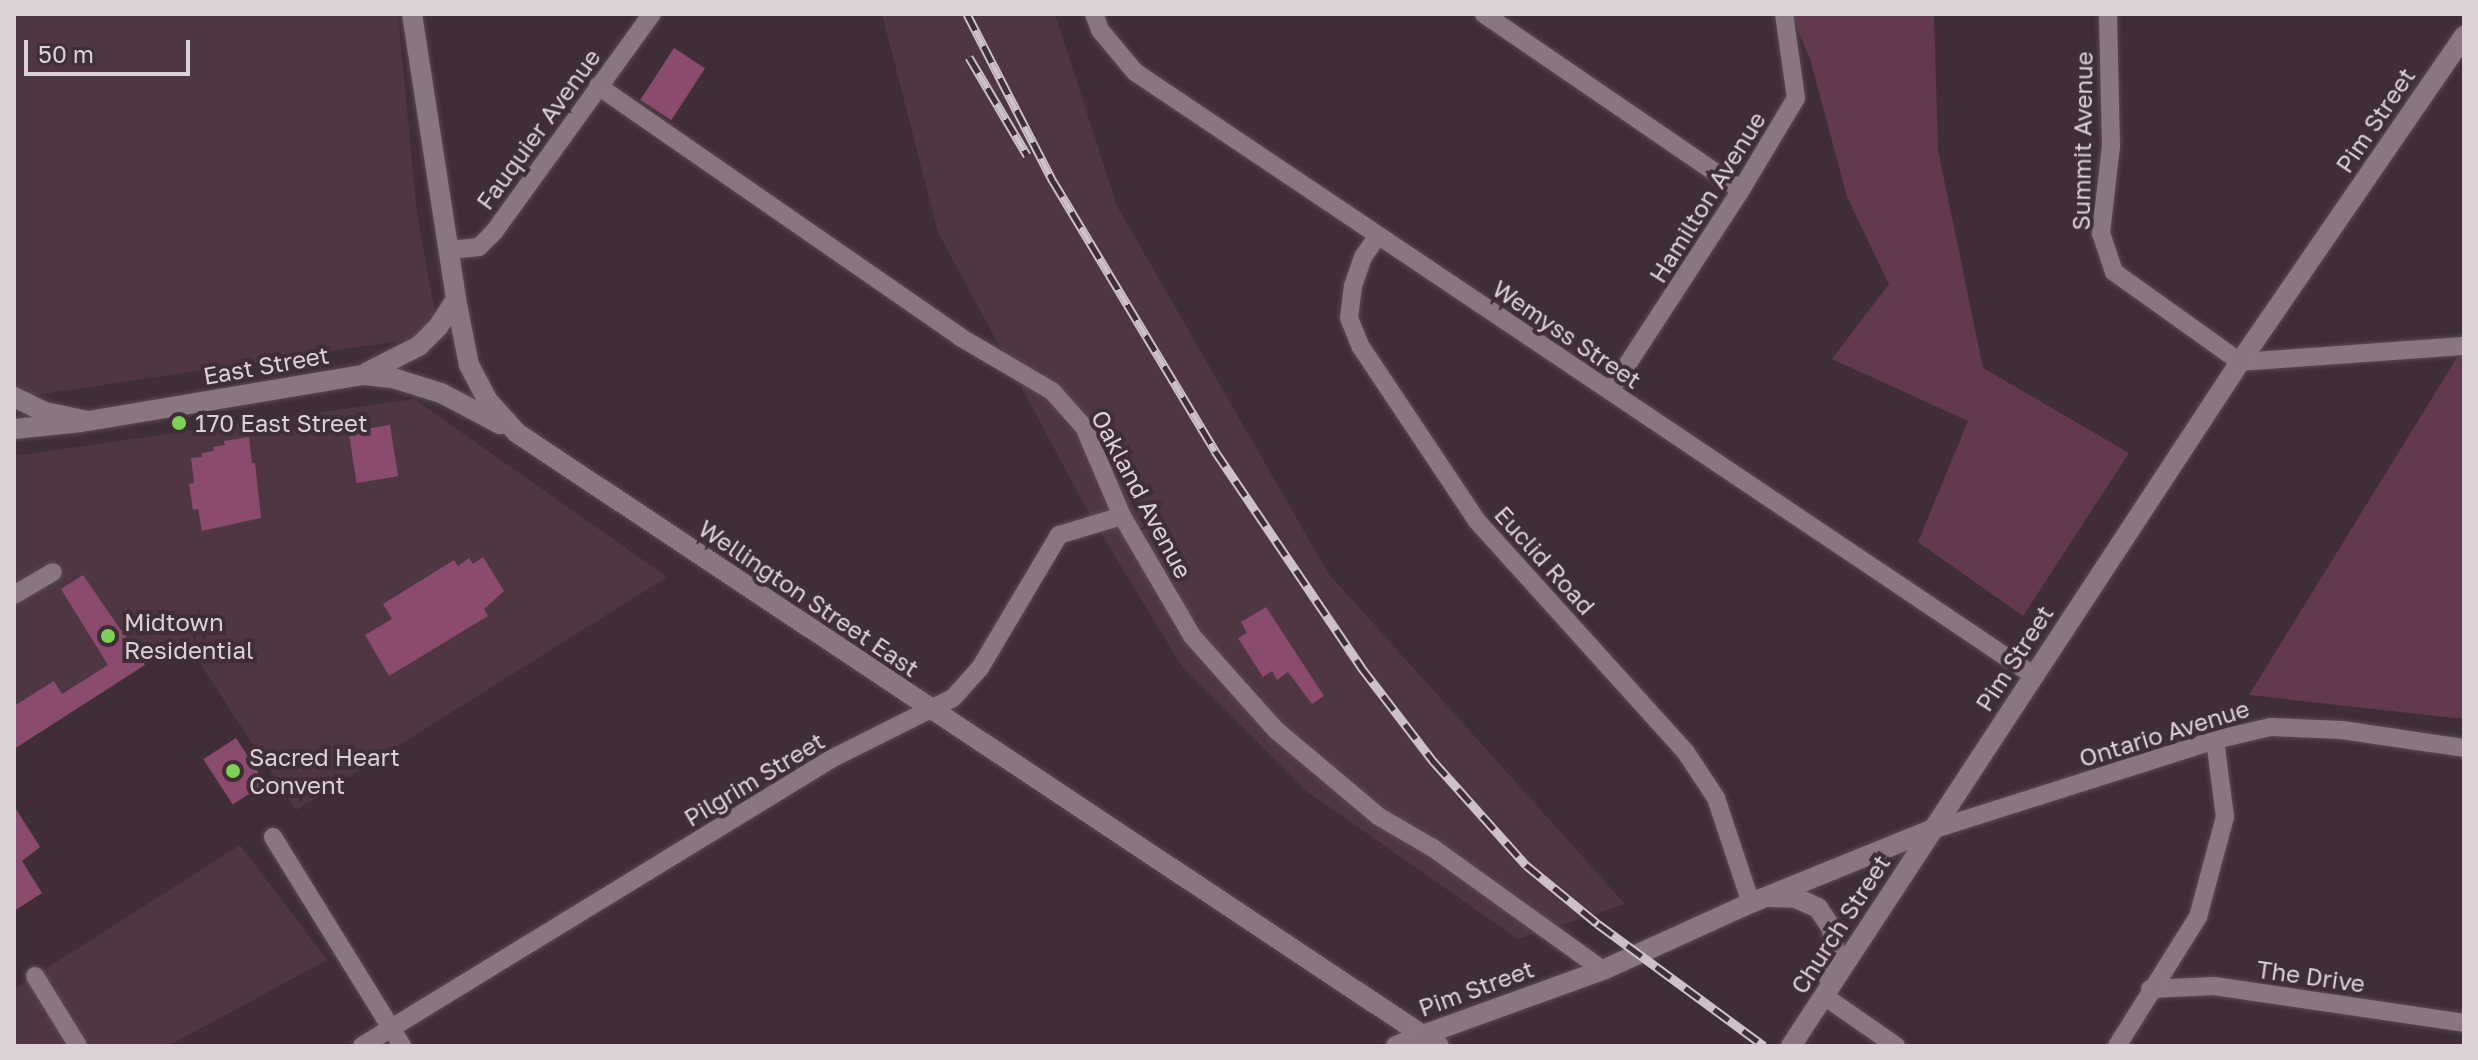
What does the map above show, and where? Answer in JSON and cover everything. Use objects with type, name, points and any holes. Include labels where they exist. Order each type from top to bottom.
[{"type":"main road","name":"Wellington Street East","points":[[412,14],[469,365],[488,401],[517,433],[1431,1040]]},
{"type":"main road","name":"Pim Street","points":[[1396,1046],[1431,1040],[1932,830],[2240,362],[2464,36]]},
{"type":"main road","points":[[363,375],[419,346],[438,327],[456,299]]},
{"type":"main road","name":"East Street","points":[[14,429],[88,421],[363,375],[393,378],[441,393],[517,433]]},
{"type":"main road","points":[[14,397],[45,412],[88,421]]},
{"type":"main road","name":"Church Street","points":[[1791,1046],[1932,830]]},
{"type":"main road","points":[[1759,900],[1796,898],[1818,908],[1832,929],[1835,956],[1824,996]]},
{"type":"street","name":"Fauquier Avenue","points":[[450,250],[479,247],[494,232],[652,14]]},
{"type":"street","name":"Wemyss Street","points":[[1094,14],[1100,30],[1135,72],[2033,675]]},
{"type":"street","points":[[1484,14],[1741,190]]},
{"type":"street","name":"Hamilton Avenue","points":[[1610,391],[1741,190],[1796,98],[1784,14]]},
{"type":"street","name":"Summit Avenue","points":[[2108,14],[2111,146],[2101,233],[2114,272],[2240,362]]},
{"type":"street","name":"Oakland Avenue","points":[[598,86],[960,337],[1052,391],[1084,427],[1122,516],[1192,636],[1276,730],[1378,816],[1433,848],[1603,970]]},
{"type":"street","name":"Euclid Road","points":[[1377,237],[1363,257],[1353,286],[1349,318],[1361,347],[1477,521],[1685,751],[1716,798],[1759,900]]},
{"type":"street","points":[[2240,362],[2464,346]]},
{"type":"street","name":"Pilgrim Street","points":[[362,1046],[831,759],[953,698],[980,668],[1059,535],[1122,516]]},
{"type":"street","points":[[14,595],[53,572]]},
{"type":"street","name":"Ontario Avenue","points":[[1932,830],[2215,740],[2271,727],[2342,730],[2464,748]]},
{"type":"street","points":[[2117,1046],[2198,917],[2225,817],[2215,740]]},
{"type":"street","points":[[273,837],[402,1046]]},
{"type":"street","points":[[35,976],[78,1046]]},
{"type":"street","name":"The Drive","points":[[2150,989],[2214,986],[2464,1023]]},
{"type":"street","points":[[1824,996],[1896,1046]]},
{"type":"shaded area","points":[[14,14],[398,14],[417,214],[439,335],[14,398]]},
{"type":"shaded area","points":[[882,14],[1055,14],[1117,206],[1328,573],[1625,904],[1518,939],[1305,790],[1183,668],[1091,517],[938,232]]},
{"type":"shaded area","points":[[1791,14],[1934,14],[1938,150],[1983,368],[2129,453],[2023,616],[1918,542],[1968,421],[1832,359],[1889,284],[1847,197],[1811,62]]},
{"type":"shaded area","points":[[2458,356],[2464,358],[2464,719],[2249,695]]},
{"type":"shaded area","points":[[414,399],[667,577],[296,810],[184,639],[14,749],[14,456]]},
{"type":"shaded area","points":[[240,845],[327,960],[168,1046],[14,1046],[14,989]]},
{"type":"building","points":[[674,48],[705,68],[671,120],[640,100]]},
{"type":"building","points":[[390,425],[398,476],[357,483],[349,432]]},
{"type":"building","points":[[249,437],[261,518],[202,531],[198,509],[193,510],[189,484],[194,483],[191,458],[214,451],[213,447],[225,445],[224,441]]},
{"type":"building","points":[[483,557],[504,591],[484,609],[488,616],[389,676],[365,635],[392,619],[383,604],[454,560],[458,566],[469,558],[473,564]]},
{"type":"building","name":"Midtown Residential","points":[[83,575],[145,665],[14,749],[14,706],[54,681],[62,694],[108,665],[61,589]]},
{"type":"building","points":[[1266,607],[1324,696],[1312,704],[1288,672],[1277,680],[1272,671],[1263,677],[1238,638],[1247,633],[1241,622]]},
{"type":"building","name":"Sacred Heart Convent","points":[[236,738],[265,783],[233,805],[203,759]]},
{"type":"building","points":[[14,806],[40,847],[22,861],[42,893],[14,911]]},
{"type":"railway","points":[[967,14],[1053,181],[1215,451],[1361,667],[1434,762],[1526,865],[1598,924],[1764,1046]]},
{"type":"railway","points":[[969,57],[1027,155]]},
{"type":"place","name":"170 East Street","points":[[179,423]]},
{"type":"place","name":"Midtown Residential","points":[[108,636]]},
{"type":"place","name":"Sacred Heart Convent","points":[[233,771]]}]
